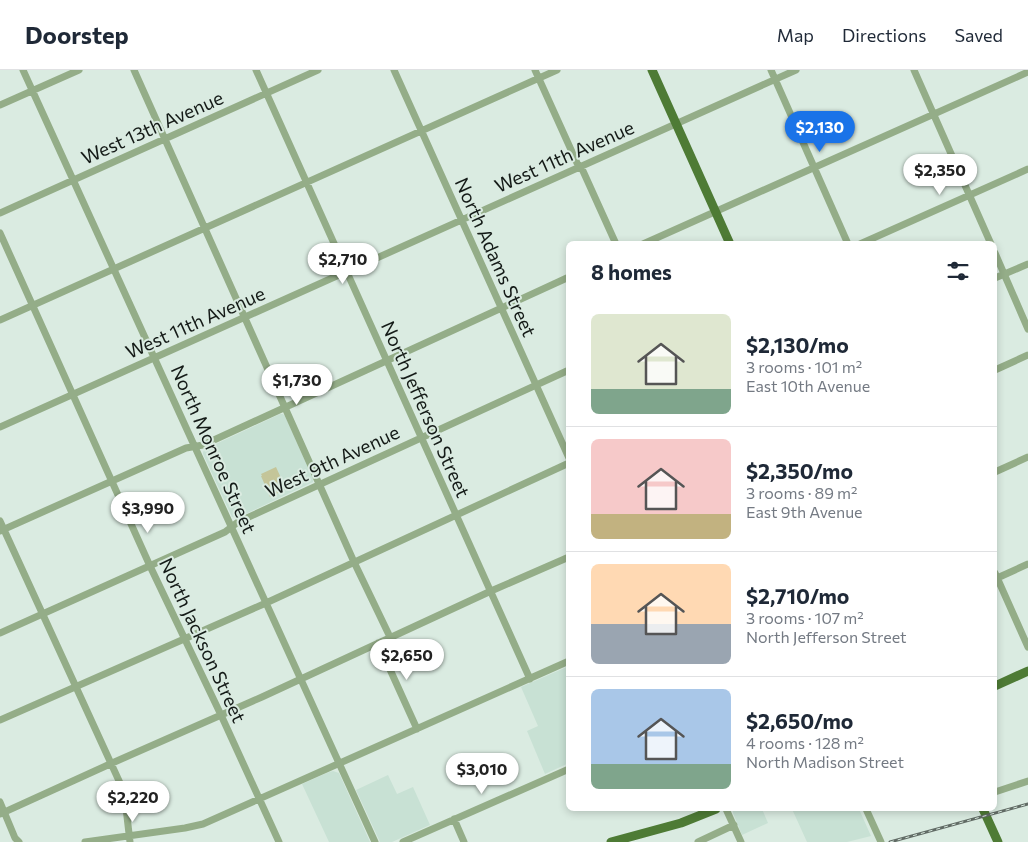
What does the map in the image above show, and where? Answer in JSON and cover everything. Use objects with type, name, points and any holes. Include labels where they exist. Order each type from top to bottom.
[{"type":"main road","points":[[652,70],[729,241]]},
{"type":"main road","points":[[997,685],[1028,671]]},
{"type":"main road","points":[[611,842],[681,823],[711,811]]},
{"type":"main road","points":[[984,811],[998,842]]},
{"type":"street","name":"North Monroe Street","points":[[23,70],[375,842]]},
{"type":"street","points":[[0,105],[79,70]]},
{"type":"street","points":[[134,70],[354,562],[390,637]]},
{"type":"street","name":"North Jefferson Street","points":[[256,70],[530,679]]},
{"type":"street","name":"West 13th Avenue","points":[[0,213],[318,70]]},
{"type":"street","name":"North Adams Street","points":[[394,70],[566,451]]},
{"type":"street","points":[[535,70],[615,241]]},
{"type":"street","points":[[0,320],[557,70]]},
{"type":"street","points":[[771,70],[847,241]]},
{"type":"street","name":"West 11th Avenue","points":[[0,427],[796,70]]},
{"type":"street","points":[[914,70],[990,241]]},
{"type":"street","points":[[650,241],[1028,72]]},
{"type":"street","points":[[867,241],[1028,169]]},
{"type":"street","name":"North Jackson Street","points":[[0,233],[150,566],[280,842]]},
{"type":"street","points":[[997,258],[1028,329]]},
{"type":"street","points":[[997,277],[1028,264]]},
{"type":"street","points":[[2,530],[186,448],[203,445],[566,278]]},
{"type":"street","points":[[997,369],[1028,355]]},
{"type":"street","name":"West 9th Avenue","points":[[0,633],[225,532],[238,522],[566,371]]},
{"type":"street","points":[[997,471],[1028,457]]},
{"type":"street","points":[[0,720],[266,602],[566,464]]},
{"type":"street","points":[[0,521],[2,530],[120,783],[126,808],[129,838]]},
{"type":"street","points":[[2,813],[566,558]]},
{"type":"street","points":[[997,576],[1028,564]]},
{"type":"street","points":[[997,578],[1028,647]]},
{"type":"street","points":[[378,643],[417,728]]},
{"type":"street","points":[[85,842],[129,838],[203,824],[566,662]]},
{"type":"street","points":[[403,842],[566,770]]},
{"type":"street","points":[[997,791],[1028,781]]},
{"type":"street","points":[[0,802],[2,813],[19,842]]},
{"type":"street","points":[[727,811],[741,842]]},
{"type":"street","points":[[867,811],[881,842]]},
{"type":"street","points":[[454,819],[464,842]]},
{"type":"street","points":[[698,842],[734,825]]},
{"type":"shaded area","points":[[280,414],[285,416],[313,482],[237,518],[232,517],[203,452],[205,449]]},
{"type":"shaded area","points":[[566,667],[566,764],[545,774],[527,731],[538,726],[521,687]]},
{"type":"shaded area","points":[[333,771],[339,773],[370,842],[329,842],[302,784]]},
{"type":"shaded area","points":[[388,775],[397,794],[413,787],[430,825],[392,842],[380,842],[356,790]]},
{"type":"shaded area","points":[[733,811],[763,811],[768,823],[742,835]]},
{"type":"shaded area","points":[[793,811],[860,811],[871,836],[847,842],[807,842]]},
{"type":"green space","points":[[276,467],[286,489],[270,497],[261,474]]},
{"type":"railway","points":[[890,842],[1028,804]]}]
